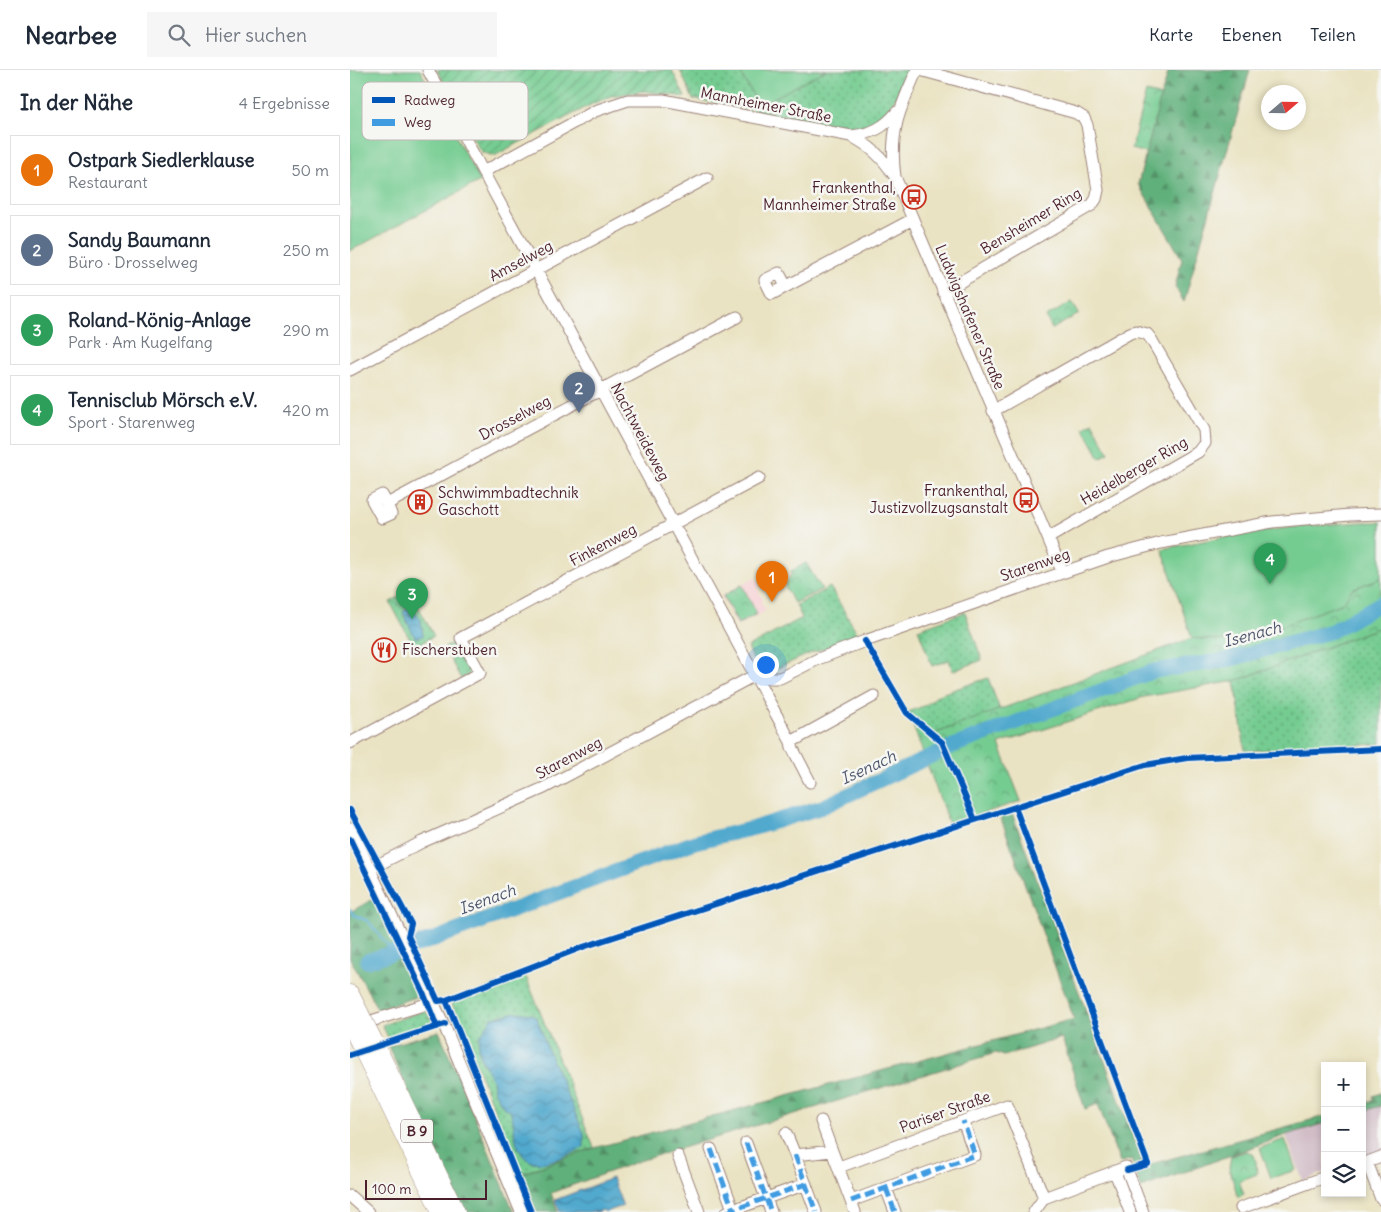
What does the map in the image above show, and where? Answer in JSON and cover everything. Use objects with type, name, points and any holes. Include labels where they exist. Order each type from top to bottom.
[{"type":"highway","name":"B 9","points":[[350,994],[353,1021],[456,1212]]},
{"type":"highway","name":"B 9","points":[[371,1052],[441,1212]]},
{"type":"street","name":"Nachtweideweg","points":[[428,70],[434,82]]},
{"type":"street","name":"Ludwigshafener Straße","points":[[918,70],[900,109],[893,143],[895,177],[1062,571]]},
{"type":"street","name":"Bensheimer Ring","points":[[918,70],[1071,112],[1084,118],[1088,125],[1098,190],[1092,205],[943,292]]},
{"type":"street","name":"Mannheimer Straße","points":[[483,172],[596,111],[628,100],[663,100],[851,136],[864,142],[876,151],[887,163],[895,177]]},
{"type":"street","name":"Mannheimer Straße","points":[[851,136],[878,130],[890,121],[900,109]]},
{"type":"street","name":"Nachtweideweg","points":[[466,140],[791,742],[792,748],[810,782]]},
{"type":"street","name":"Amselweg","points":[[350,370],[707,178]]},
{"type":"street","points":[[786,286],[913,219]]},
{"type":"street","name":"Drosselweg","points":[[386,504],[736,317]]},
{"type":"street","name":"Heidelberger Ring","points":[[993,411],[1136,331],[1147,334],[1151,339],[1204,430],[1205,443],[1198,452],[1048,538]]},
{"type":"street","name":"Finkenweg","points":[[350,744],[480,673],[461,638],[759,478]]},
{"type":"street","name":"Starenweg","points":[[780,678],[818,659],[865,641],[1062,571],[1108,557],[1160,543],[1246,527],[1311,518],[1381,514]]},
{"type":"street","points":[[754,675],[780,678]]},
{"type":"street","name":"Starenweg","points":[[370,868],[422,842],[544,788],[754,675]]},
{"type":"street","points":[[770,704],[773,689],[780,678]]},
{"type":"street","points":[[791,742],[874,696]]},
{"type":"street","points":[[350,828],[433,1002],[521,1212]]},
{"type":"street","points":[[353,1021],[433,1002]]},
{"type":"street","name":"Pariser Straße","points":[[839,1167],[1007,1105],[1044,1198]]},
{"type":"street","points":[[821,1121],[853,1206],[886,1188],[976,1155],[963,1120]]},
{"type":"street","points":[[786,1133],[816,1212]]},
{"type":"street","points":[[746,1143],[771,1212]]},
{"type":"street","points":[[712,1149],[731,1211],[806,1184]]},
{"type":"street","points":[[795,1156],[832,1150]]},
{"type":"street","points":[[678,1156],[699,1212]]},
{"type":"street","points":[[1366,1163],[1381,1157]]},
{"type":"street","points":[[1366,1165],[1381,1199]]},
{"type":"street","points":[[1034,1212],[1044,1198],[1126,1167],[1143,1212]]},
{"type":"street","points":[[1115,1172],[1130,1212]]},
{"type":"street","points":[[1241,1208],[1321,1178]]},
{"type":"street","points":[[886,1188],[896,1212]]},
{"type":"street","points":[[350,1196],[368,1212]]},
{"type":"shaded area","points":[[755,577],[760,586],[757,588],[763,600],[761,602],[766,611],[737,626],[721,596]]},
{"type":"shaded area","points":[[1381,1106],[1381,1150],[1366,1156],[1366,1152],[1366,1110]]},
{"type":"shaded area","points":[[1321,1124],[1321,1174],[1303,1181],[1286,1135]]},
{"type":"green space","points":[[350,70],[420,70],[426,82],[362,82],[362,140],[458,140],[480,181],[350,251]]},
{"type":"green space","points":[[437,70],[672,70],[685,97],[644,91],[611,96],[528,138],[528,82],[443,82]]},
{"type":"green space","points":[[680,70],[909,70],[901,89],[883,117],[868,125],[856,127],[693,99]]},
{"type":"green space","points":[[739,70],[826,70],[759,106]]},
{"type":"green space","points":[[1169,70],[1250,70],[1184,302],[1175,287],[1182,259],[1138,184]]},
{"type":"green space","points":[[1146,92],[1161,96],[1146,153],[1131,149]]},
{"type":"green space","points":[[474,140],[524,140],[494,156],[482,152]]},
{"type":"green space","points":[[1072,302],[1079,314],[1052,329],[1046,317]]},
{"type":"green space","points":[[1092,422],[1109,453],[1100,458],[1083,427]]},
{"type":"green space","points":[[1381,522],[1381,578],[1352,589],[1343,603],[1240,642],[1192,638],[1162,549],[1239,534],[1295,527]]},
{"type":"green space","points":[[806,563],[822,589],[794,603],[785,586],[792,573],[791,571]]},
{"type":"green space","points":[[1381,578],[1381,627],[1235,681],[1144,697],[999,744],[1021,801],[949,824],[911,720],[931,735],[1192,638],[1240,642],[1352,589]]},
{"type":"green space","points":[[742,585],[757,614],[738,624],[723,596]]},
{"type":"green space","points":[[830,587],[859,636],[811,653],[771,671],[758,667],[748,647],[802,618],[796,605]]},
{"type":"green space","points":[[410,591],[434,636],[414,647],[390,602]]},
{"type":"green space","points":[[965,612],[982,660],[953,671],[949,660],[932,666],[918,629]]},
{"type":"green space","points":[[1381,627],[1381,744],[1245,751],[1235,681]]},
{"type":"green space","points":[[458,640],[475,671],[461,679],[444,648]]},
{"type":"green space","points":[[988,678],[1000,710],[931,735],[911,720],[908,712],[926,705],[938,695]]},
{"type":"green space","points":[[1012,813],[1144,1166],[1321,1117],[1321,1124],[1286,1135],[1141,1188],[1131,1159],[1120,1163],[1098,1104],[1085,1109],[1062,1038],[1004,1056],[996,1053],[639,1161],[551,1193],[558,1212],[535,1212],[520,1174],[594,1148],[1074,1019],[1000,816]]},
{"type":"green space","points":[[375,898],[421,995],[378,1010],[350,958],[350,912]]},
{"type":"green space","points":[[525,974],[594,1148],[520,1174],[451,1002]]},
{"type":"green space","points":[[423,1011],[427,1012],[433,1026],[389,1039],[382,1025]]},
{"type":"green space","points":[[439,1031],[514,1212],[464,1212],[388,1046]]},
{"type":"green space","points":[[1381,1093],[1381,1106],[1366,1110],[1366,1103],[1374,1100],[1373,1096]]},
{"type":"green space","points":[[1285,1139],[1296,1170],[1271,1178],[1260,1148]]},
{"type":"green space","points":[[1247,1151],[1254,1155],[1257,1174],[1239,1181],[1244,1194],[1238,1197],[1229,1168],[1231,1156]]},
{"type":"water","points":[[410,606],[421,620],[423,636],[415,638],[404,615],[403,612]]},
{"type":"water","points":[[517,1012],[531,1014],[537,1018],[548,1050],[584,1133],[584,1147],[551,1161],[538,1163],[527,1160],[519,1149],[510,1110],[504,1108],[494,1091],[492,1080],[481,1058],[478,1047],[480,1036],[492,1018]]},
{"type":"water","points":[[612,1178],[623,1206],[605,1212],[603,1210],[597,1212],[560,1212],[555,1200]]},
{"type":"waterway","name":"Isenach","points":[[367,961],[429,941],[695,842],[754,828],[822,807],[953,746],[1154,671],[1227,660],[1332,631],[1381,603]]},
{"type":"waterway","points":[[350,909],[354,915],[368,921],[393,952]]},
{"type":"marked path","points":[[851,1201],[975,1155],[963,1121]]},
{"type":"marked path","points":[[746,1143],[771,1212]]},
{"type":"marked path","points":[[711,1149],[734,1212]]},
{"type":"marked path","points":[[795,1155],[816,1212]]},
{"type":"marked path","points":[[727,1212],[806,1184]]},
{"type":"marked path","points":[[886,1188],[895,1212]]},
{"type":"cycle path","points":[[865,641],[907,713],[942,742],[975,820]]},
{"type":"cycle path","points":[[350,810],[411,924],[408,936],[438,1001],[446,1000],[583,947],[1145,765],[1187,758],[1381,749]]},
{"type":"cycle path","points":[[1015,807],[1148,1164],[1127,1170]]},
{"type":"cycle path","points":[[350,839],[423,992],[437,1027]]},
{"type":"cycle path","points":[[446,1000],[531,1212]]},
{"type":"cycle path","points":[[350,1055],[445,1024]]},
{"type":"place","name":"Frankenthal, Mannheimer Straße","points":[[914,197]]},
{"type":"place","name":"Sandy Baumann","points":[[579,413]]},
{"type":"place","name":"Frankenthal, Justizvollzugsanstalt","points":[[1026,500]]},
{"type":"place","name":"Schwimmbadtechnik Gaschott","points":[[420,502]]},
{"type":"place","name":"Tennisclub Mörsch e.V.","points":[[1270,584]]},
{"type":"place","name":"Ostpark Siedlerklause","points":[[772,602]]},
{"type":"place","name":"Roland-König-Anlage","points":[[412,619]]},
{"type":"place","name":"Fischerstuben","points":[[384,650]]}]
